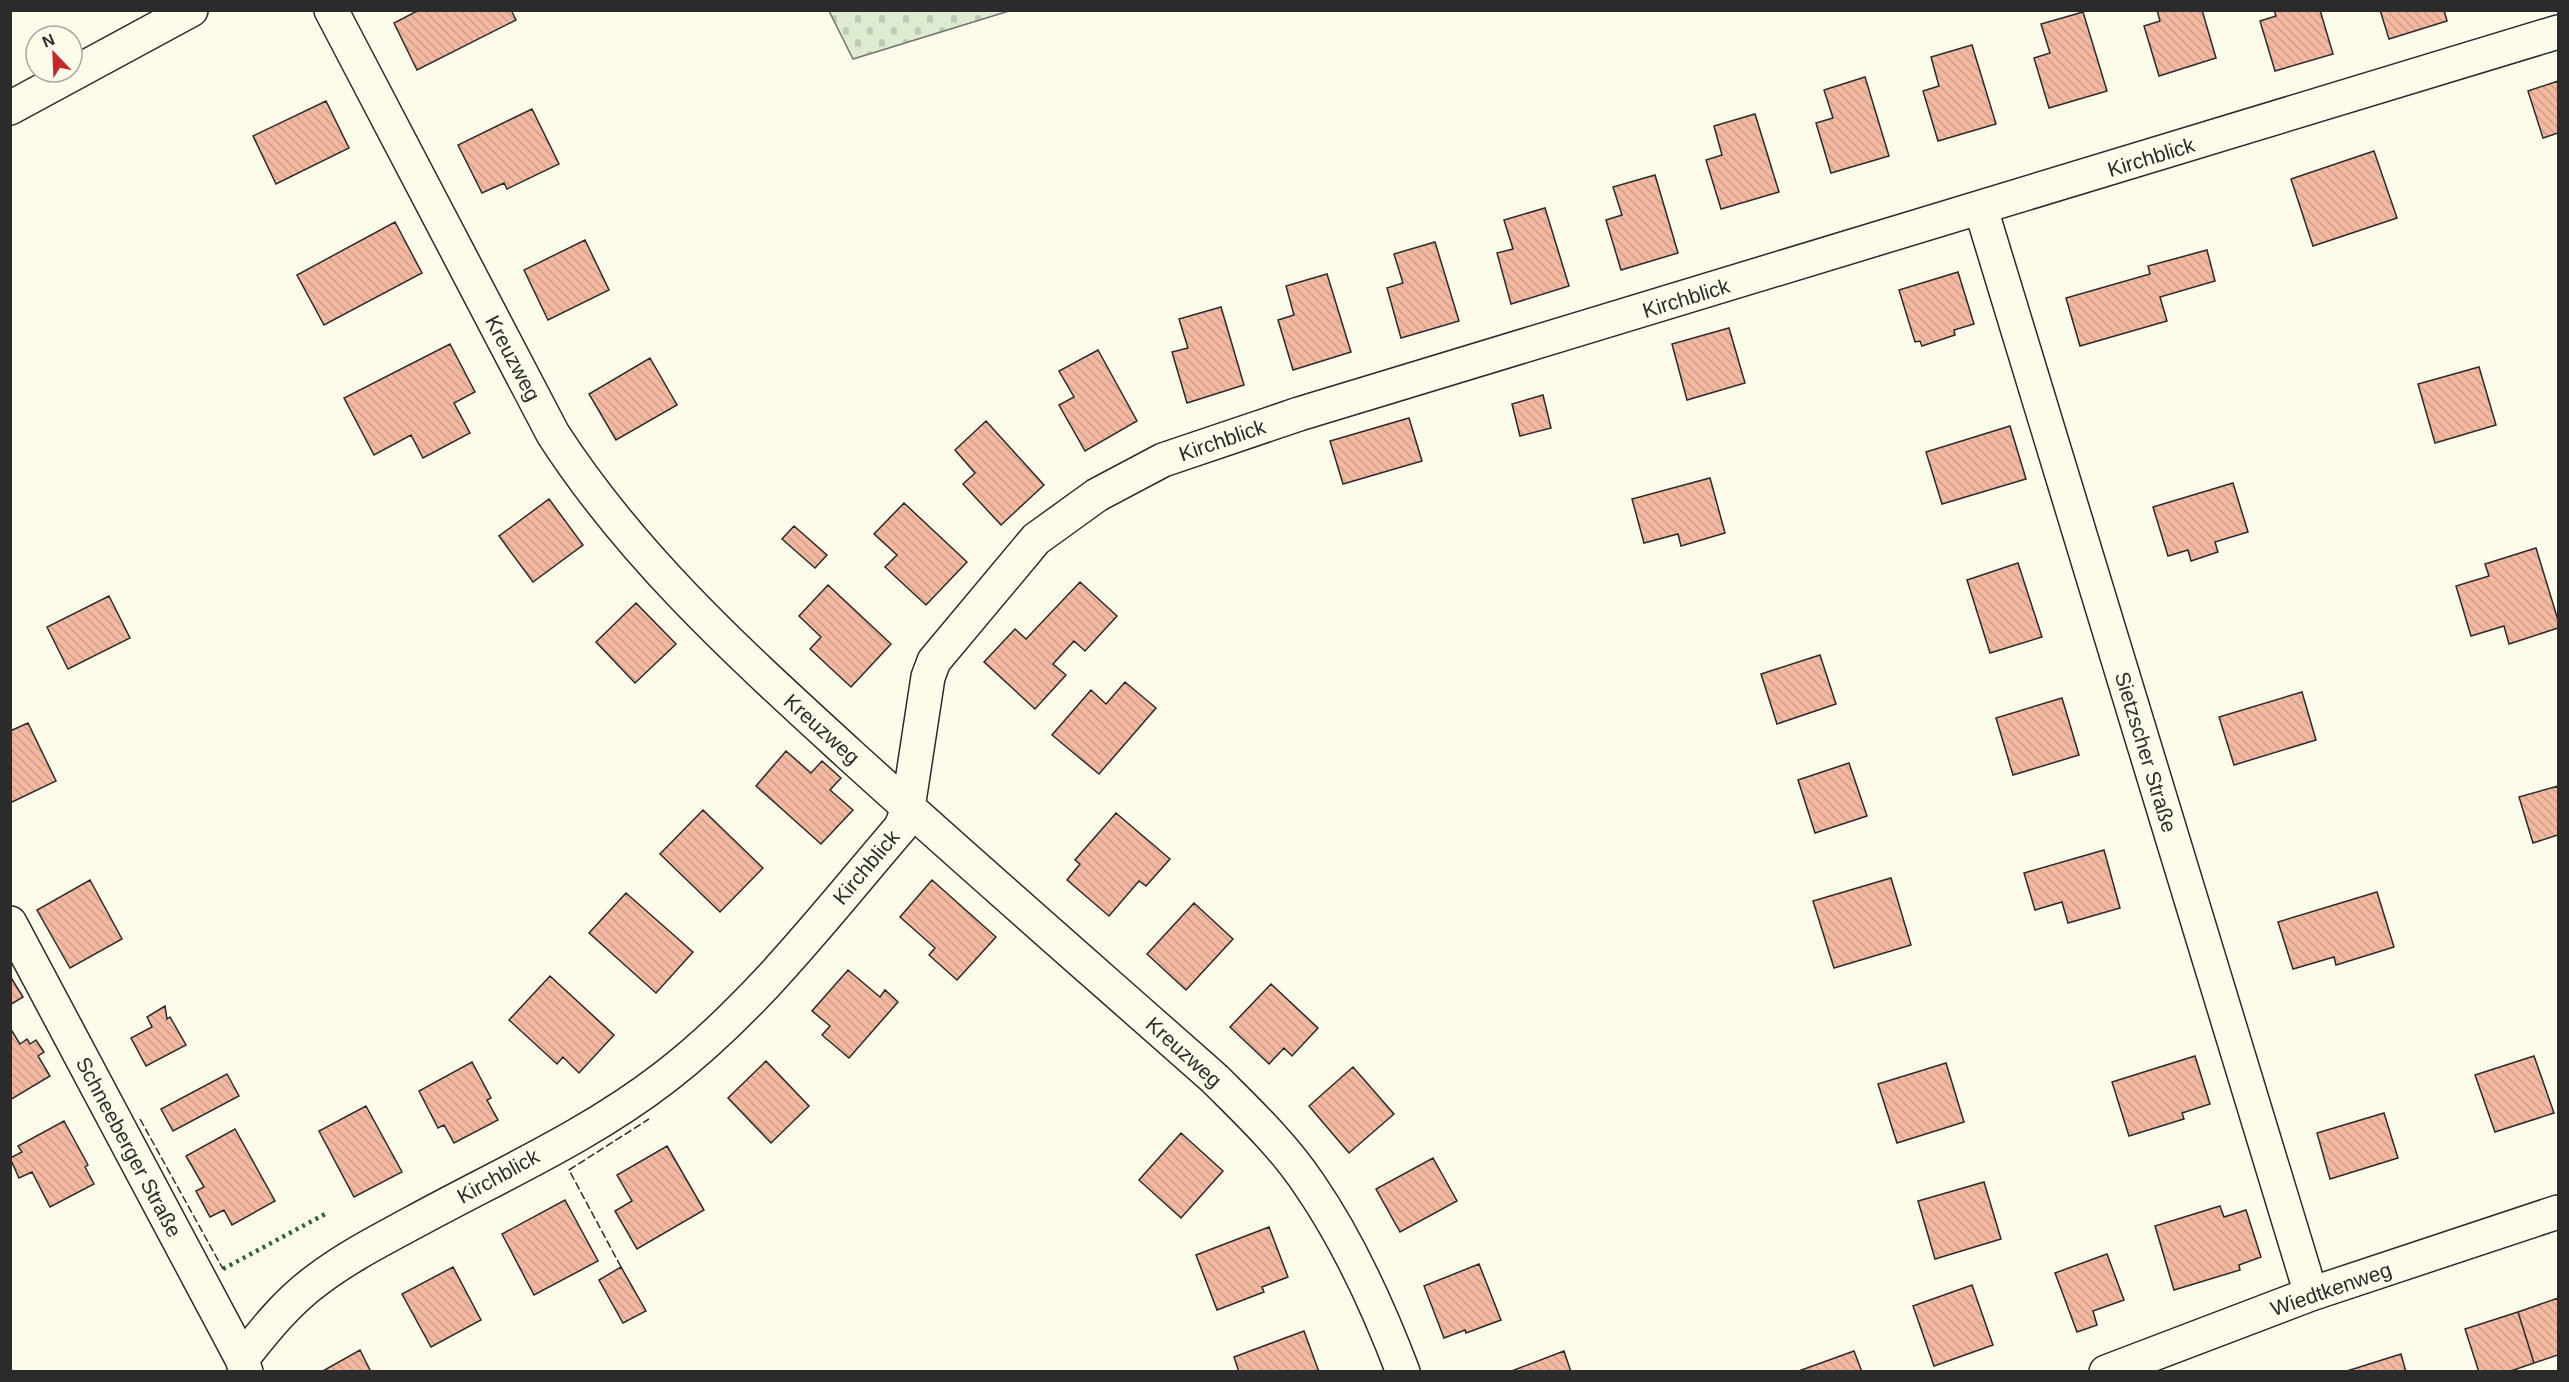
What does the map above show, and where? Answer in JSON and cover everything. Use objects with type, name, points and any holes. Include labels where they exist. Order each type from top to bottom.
[{"type":"street","points":[[10,108],[191,10]]},
{"type":"street","name":"Kreuzweg","points":[[331,10],[553,434],[577,471],[638,548],[727,642],[908,807],[1215,1079],[1262,1126],[1308,1183],[1358,1264],[1403,1371]]},
{"type":"street","name":"Kirchblick","points":[[244,1365],[277,1316],[325,1274],[363,1250],[598,1122],[665,1077],[723,1027],[777,971],[901,827],[908,807],[927,677],[934,661],[1036,539],[1098,495],[1163,460],[1299,414],[2559,32]]},
{"type":"street","name":"Sietzscher Straße","points":[[1981,209],[2311,1294]]},
{"type":"street","name":"Schneeberger Straße","points":[[10,923],[244,1365]]},
{"type":"street","name":"Wiedtkenweg","points":[[2106,1371],[2311,1294],[2559,1212]]},
{"type":"green space","points":[[829,11],[1009,11],[853,59]]},
{"type":"building","points":[[419,10],[511,10],[516,20],[417,70],[394,23]]},
{"type":"building","points":[[2157,10],[2202,10],[2216,58],[2159,76],[2144,26],[2160,21]]},
{"type":"building","points":[[2274,10],[2320,10],[2333,54],[2275,71],[2260,21],[2276,16]]},
{"type":"building","points":[[2380,10],[2444,10],[2447,21],[2389,39]]},
{"type":"building","points":[[2083,12],[2107,91],[2049,108],[2034,58],[2050,53],[2041,24]]},
{"type":"building","points":[[1972,45],[1996,124],[1938,141],[1923,91],[1939,86],[1931,57]]},
{"type":"building","points":[[1865,77],[1889,156],[1831,173],[1816,123],[1833,118],[1824,90]]},
{"type":"building","points":[[2558,81],[2558,133],[2543,138],[2528,91]]},
{"type":"building","points":[[326,101],[349,148],[276,184],[253,136]]},
{"type":"building","points":[[532,109],[559,164],[507,189],[504,183],[482,193],[458,145]]},
{"type":"building","points":[[1755,114],[1779,192],[1721,209],[1706,160],[1722,155],[1714,126]]},
{"type":"building","points":[[2374,151],[2397,218],[2313,246],[2291,179]]},
{"type":"building","points":[[1655,175],[1678,253],[1621,270],[1606,220],[1622,215],[1613,187]]},
{"type":"building","points":[[1545,208],[1569,286],[1511,304],[1497,253],[1513,249],[1504,220]]},
{"type":"building","points":[[395,222],[422,273],[324,325],[297,275]]},
{"type":"building","points":[[585,240],[609,290],[548,320],[524,270]]},
{"type":"building","points":[[1435,242],[1459,321],[1401,338],[1387,288],[1403,283],[1394,254]]},
{"type":"building","points":[[2207,250],[2215,281],[2160,297],[2167,321],[2080,346],[2066,298],[2150,274],[2148,266]]},
{"type":"building","points":[[1958,272],[1974,324],[1954,330],[1955,335],[1922,346],[1920,341],[1915,342],[1899,290]]},
{"type":"building","points":[[1327,274],[1351,352],[1293,370],[1278,320],[1294,315],[1286,286]]},
{"type":"building","points":[[1221,307],[1244,385],[1187,403],[1172,352],[1188,348],[1179,319]]},
{"type":"building","points":[[1729,328],[1745,383],[1687,400],[1672,344]]},
{"type":"building","points":[[450,344],[475,392],[454,403],[470,433],[423,458],[411,435],[374,455],[344,398]]},
{"type":"building","points":[[1098,350],[1137,421],[1085,451],[1059,405],[1074,397],[1059,371]]},
{"type":"building","points":[[650,358],[677,405],[616,440],[589,394]]},
{"type":"building","points":[[2479,367],[2496,425],[2435,443],[2418,384]]},
{"type":"building","points":[[1543,395],[1551,428],[1520,436],[1512,404]]},
{"type":"building","points":[[1409,418],[1422,461],[1343,484],[1330,441]]},
{"type":"building","points":[[986,421],[1044,485],[1001,525],[963,484],[975,473],[955,450]]},
{"type":"building","points":[[2010,426],[2026,479],[1942,504],[1926,452]]},
{"type":"building","points":[[1710,478],[1725,533],[1681,546],[1678,534],[1644,543],[1632,499]]},
{"type":"building","points":[[2233,483],[2248,532],[2215,542],[2218,552],[2191,561],[2188,550],[2168,556],[2153,507]]},
{"type":"building","points":[[549,499],[583,545],[533,582],[499,536]]},
{"type":"building","points":[[904,503],[967,562],[926,605],[885,567],[897,555],[874,534]]},
{"type":"building","points":[[794,526],[827,555],[815,568],[782,539]]},
{"type":"building","points":[[2536,548],[2558,620],[2558,628],[2509,644],[2504,626],[2471,636],[2456,586],[2489,576],[2485,564]]},
{"type":"building","points":[[2018,563],[2042,637],[1990,653],[1967,580]]},
{"type":"building","points":[[1080,582],[1117,616],[1085,651],[1074,641],[1053,664],[1066,675],[1035,709],[984,662],[1015,629],[1026,639]]},
{"type":"building","points":[[828,585],[891,644],[851,687],[810,649],[821,637],[799,616]]},
{"type":"building","points":[[109,596],[130,638],[68,669],[47,627]]},
{"type":"building","points":[[636,603],[676,644],[635,683],[596,642]]},
{"type":"building","points":[[1820,655],[1836,704],[1777,724],[1761,674]]},
{"type":"building","points":[[1125,682],[1156,708],[1099,774],[1052,735],[1091,690],[1106,704]]},
{"type":"building","points":[[2302,692],[2316,740],[2234,765],[2219,717]]},
{"type":"building","points":[[2062,698],[2079,755],[2013,775],[1996,718]]},
{"type":"building","points":[[28,723],[56,781],[10,803],[10,731]]},
{"type":"building","points":[[786,751],[811,773],[822,761],[841,778],[830,790],[853,810],[821,844],[756,786]]},
{"type":"building","points":[[1849,763],[1867,816],[1815,833],[1798,780]]},
{"type":"building","points":[[2558,786],[2558,835],[2533,843],[2519,797]]},
{"type":"building","points":[[703,810],[763,868],[720,912],[660,854]]},
{"type":"building","points":[[1116,813],[1170,859],[1146,886],[1139,881],[1109,916],[1067,880],[1080,864],[1075,860]]},
{"type":"building","points":[[2104,850],[2120,908],[2068,923],[2062,902],[2035,910],[2024,873]]},
{"type":"building","points":[[1891,878],[1911,945],[1834,968],[1813,901]]},
{"type":"building","points":[[90,880],[122,939],[70,968],[37,910]]},
{"type":"building","points":[[932,880],[996,937],[957,980],[929,955],[935,948],[900,917]]},
{"type":"building","points":[[2377,892],[2394,947],[2336,965],[2334,957],[2293,969],[2278,922]]},
{"type":"building","points":[[626,893],[693,952],[656,993],[589,933]]},
{"type":"building","points":[[1194,903],[1233,939],[1186,990],[1147,954]]},
{"type":"building","points":[[848,970],[880,997],[885,990],[898,1002],[849,1058],[822,1035],[830,1026],[812,1011]]},
{"type":"building","points":[[10,976],[23,997],[10,1005]]},
{"type":"building","points":[[550,976],[614,1035],[579,1073],[563,1057],[557,1064],[509,1020]]},
{"type":"building","points":[[1271,984],[1318,1028],[1292,1056],[1284,1048],[1269,1064],[1230,1027]]},
{"type":"building","points":[[165,1006],[167,1019],[170,1017],[186,1045],[146,1066],[131,1038],[152,1027],[147,1017]]},
{"type":"building","points":[[10,1028],[20,1044],[27,1039],[30,1044],[36,1040],[44,1052],[38,1056],[50,1076],[10,1100]]},
{"type":"building","points":[[2195,1056],[2210,1104],[2182,1113],[2184,1119],[2129,1136],[2112,1082]]},
{"type":"building","points":[[2534,1056],[2554,1113],[2495,1132],[2475,1075]]},
{"type":"building","points":[[766,1061],[809,1106],[771,1143],[728,1098]]},
{"type":"building","points":[[472,1062],[491,1098],[487,1100],[498,1120],[454,1143],[444,1125],[438,1128],[419,1091]]},
{"type":"building","points":[[1946,1063],[1964,1122],[1897,1143],[1878,1084]]},
{"type":"building","points":[[1353,1067],[1394,1114],[1349,1153],[1309,1106]]},
{"type":"building","points":[[227,1074],[239,1096],[173,1131],[161,1109]]},
{"type":"building","points":[[366,1106],[402,1172],[354,1197],[319,1131]]},
{"type":"building","points":[[2384,1113],[2398,1158],[2330,1179],[2317,1133]]},
{"type":"building","points":[[64,1121],[88,1165],[85,1167],[94,1184],[50,1207],[32,1172],[19,1178],[10,1158],[22,1152],[18,1146]]},
{"type":"building","points":[[235,1129],[275,1201],[232,1225],[224,1210],[210,1217],[196,1191],[204,1187],[186,1156]]},
{"type":"building","points":[[1181,1133],[1223,1171],[1181,1218],[1139,1180]]},
{"type":"building","points":[[667,1146],[704,1210],[637,1249],[615,1211],[632,1201],[617,1175]]},
{"type":"building","points":[[1433,1158],[1457,1201],[1400,1232],[1376,1189]]},
{"type":"building","points":[[1984,1182],[2001,1239],[1935,1259],[1918,1201]]},
{"type":"building","points":[[565,1200],[598,1261],[534,1295],[502,1234]]},
{"type":"building","points":[[2220,1206],[2224,1217],[2246,1210],[2261,1257],[2239,1265],[2240,1270],[2174,1290],[2155,1226]]},
{"type":"building","points":[[1269,1227],[1288,1277],[1262,1287],[1264,1292],[1217,1310],[1196,1255]]},
{"type":"building","points":[[2107,1254],[2124,1300],[2093,1311],[2097,1325],[2077,1332],[2055,1273]]},
{"type":"building","points":[[1479,1264],[1501,1320],[1466,1333],[1465,1330],[1444,1338],[1424,1286]]},
{"type":"building","points":[[453,1267],[481,1320],[431,1347],[402,1294]]},
{"type":"building","points":[[621,1267],[646,1311],[623,1323],[599,1280]]},
{"type":"building","points":[[1972,1285],[1993,1345],[1934,1366],[1913,1306]]},
{"type":"building","points":[[2558,1298],[2558,1355],[2534,1363],[2518,1312]]},
{"type":"building","points":[[2518,1312],[2534,1363],[2508,1372],[2479,1372],[2465,1329]]},
{"type":"building","points":[[1304,1331],[1319,1372],[1239,1372],[1234,1357]]},
{"type":"building","points":[[360,1350],[371,1372],[321,1372]]},
{"type":"building","points":[[1564,1351],[1571,1372],[1509,1372]]},
{"type":"building","points":[[1854,1351],[1862,1372],[1796,1372]]},
{"type":"building","points":[[2401,1354],[2406,1372],[2347,1371]]},
{"type":"hedge","points":[[223,1269],[327,1213]]},
{"type":"fence","points":[[140,1119],[223,1269]]},
{"type":"fence","points":[[621,1267],[569,1170],[649,1119]]}]
